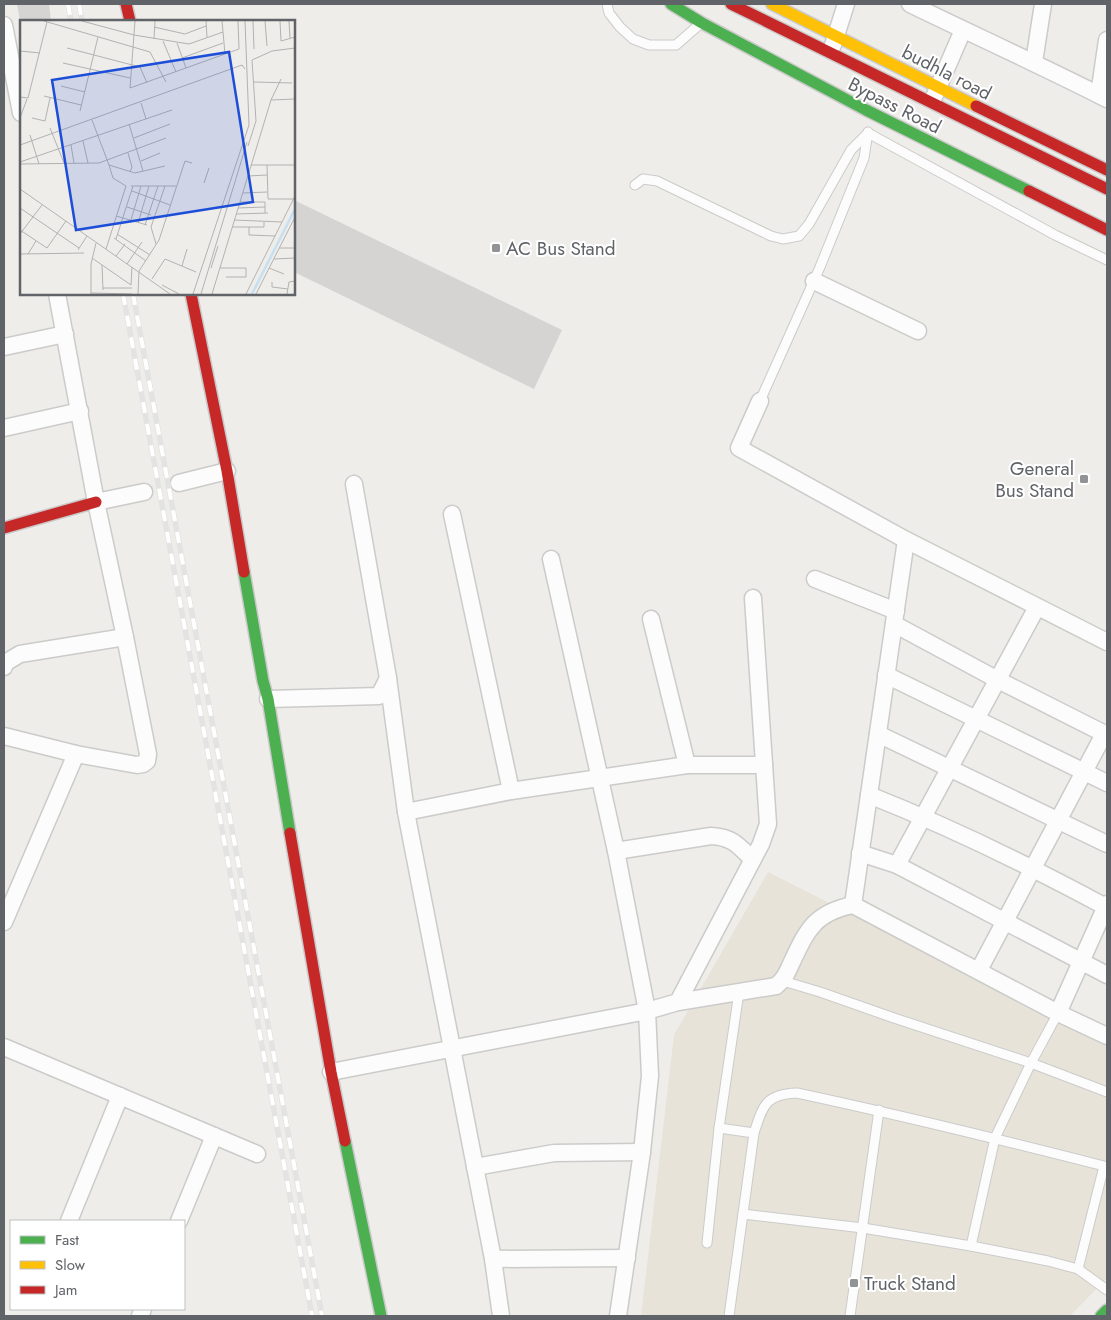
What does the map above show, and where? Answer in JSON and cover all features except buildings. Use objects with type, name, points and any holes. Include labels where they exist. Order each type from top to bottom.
[{"type":"street","points":[[126,4],[130,20]]},
{"type":"street","name":"Bypass Road","points":[[671,4],[867,121],[1107,230]]},
{"type":"street","points":[[731,4],[831,53],[935,94],[984,129],[1107,188]]},
{"type":"street","name":"budhla road","points":[[772,4],[835,35],[935,94],[1107,170]]},
{"type":"street","points":[[831,53],[846,4]]},
{"type":"street","points":[[1034,62],[1043,4]]},
{"type":"street","points":[[916,5],[963,30],[1034,62],[1103,97],[1107,40]]},
{"type":"street","points":[[935,94],[963,30]]},
{"type":"street","points":[[4,33],[20,108]]},
{"type":"street","points":[[814,281],[918,332]]},
{"type":"street","points":[[4,736],[76,754],[137,765],[143,764],[147,760],[148,754],[96,502],[57,295]]},
{"type":"street","points":[[191,295],[227,471],[263,681],[268,699],[331,1072],[381,1316]]},
{"type":"street","points":[[4,347],[65,334]]},
{"type":"street","points":[[760,401],[740,448],[906,540],[1107,642]]},
{"type":"street","points":[[4,428],[80,411]]},
{"type":"street","points":[[179,482],[227,471]]},
{"type":"street","points":[[354,484],[388,678],[406,812],[493,1259],[501,1316]]},
{"type":"street","points":[[4,528],[96,502],[144,492]]},
{"type":"street","points":[[452,514],[511,791]]},
{"type":"street","points":[[853,905],[906,540]]},
{"type":"street","points":[[551,559],[616,851],[647,1011],[650,1076],[642,1152],[618,1316]]},
{"type":"street","points":[[815,579],[895,617],[998,680],[1105,735],[1084,770],[979,970]]},
{"type":"street","points":[[678,1002],[761,844],[768,824],[753,598]]},
{"type":"street","points":[[897,865],[1037,607]]},
{"type":"street","points":[[651,618],[687,765]]},
{"type":"street","points":[[4,667],[5,663],[20,654],[125,636]]},
{"type":"street","points":[[886,674],[1107,783]]},
{"type":"street","points":[[268,699],[379,696],[388,678]]},
{"type":"street","points":[[878,734],[1107,844]]},
{"type":"street","points":[[4,922],[76,754]]},
{"type":"street","points":[[406,812],[511,791],[687,765],[764,765]]},
{"type":"street","points":[[869,795],[924,816],[1106,905],[1083,961],[1058,1013]]},
{"type":"street","points":[[616,851],[711,836],[722,837],[737,843],[752,859]]},
{"type":"street","points":[[860,853],[897,865],[1107,975]]},
{"type":"street","points":[[331,1072],[647,1011],[678,1002],[767,989],[783,981],[806,934],[814,923],[825,914],[838,908],[853,905],[1058,1013],[1107,1036]]},
{"type":"street","points":[[4,1047],[257,1154]]},
{"type":"street","points":[[69,1220],[120,1096]]},
{"type":"street","points":[[179,1220],[214,1136]]},
{"type":"street","points":[[475,1167],[554,1153],[642,1152]]},
{"type":"street","points":[[493,1259],[627,1258]]},
{"type":"street","points":[[1101,1316],[1107,1310]]},
{"type":"lane","points":[[607,4],[609,13],[620,28],[633,39],[649,45],[676,45],[702,22]]},
{"type":"lane","points":[[635,185],[643,179],[657,181],[771,236],[784,239],[799,236],[809,224],[867,121]]},
{"type":"lane","points":[[867,121],[1055,235],[1107,260]]},
{"type":"lane","points":[[760,401],[814,281],[864,158],[867,121]]},
{"type":"lane","points":[[783,981],[1031,1063],[1107,1092]]},
{"type":"lane","points":[[706,1243],[719,1128],[739,992]]},
{"type":"lane","points":[[971,1246],[994,1138],[1058,1013]]},
{"type":"lane","points":[[729,1316],[754,1133],[762,1108],[768,1100],[782,1094],[797,1093],[879,1110],[1106,1163],[1078,1269]]},
{"type":"lane","points":[[850,1316],[879,1110]]},
{"type":"lane","points":[[719,1128],[754,1133]]},
{"type":"lane","points":[[743,1214],[862,1228],[971,1246],[1078,1269],[1107,1290]]},
{"type":"shaded area","name":"Truck Stand","points":[[768,872],[1107,1043],[1107,1278],[1070,1316],[641,1316],[674,1035]]},
{"type":"railway","points":[[68,4],[71,20]]},
{"type":"railway","points":[[79,4],[82,20]]},
{"type":"railway","points":[[123,295],[312,1316]]},
{"type":"railway","points":[[133,295],[322,1316]]},
{"type":"traffic: fast","points":[[671,4],[702,23],[866,110],[1029,191]]},
{"type":"traffic: fast","points":[[244,572],[263,681],[268,699],[290,833]]},
{"type":"traffic: fast","points":[[345,1141],[381,1316]]},
{"type":"traffic: fast","points":[[1101,1316],[1107,1310]]},
{"type":"traffic: slow","points":[[772,4],[976,106]]},
{"type":"traffic: jam","points":[[126,4],[130,20]]},
{"type":"traffic: jam","points":[[731,4],[1107,189]]},
{"type":"traffic: jam","points":[[976,106],[1107,170]]},
{"type":"traffic: jam","points":[[1029,191],[1107,230]]},
{"type":"traffic: jam","points":[[191,295],[227,471],[244,572]]},
{"type":"traffic: jam","points":[[4,528],[96,502]]},
{"type":"traffic: jam","points":[[290,833],[331,1072],[345,1141]]},
{"type":"place","name":"AC Bus Stand","points":[[496,248]]},
{"type":"place","name":"General Bus Stand","points":[[1084,479]]},
{"type":"place","name":"Truck Stand","points":[[854,1283]]}]
